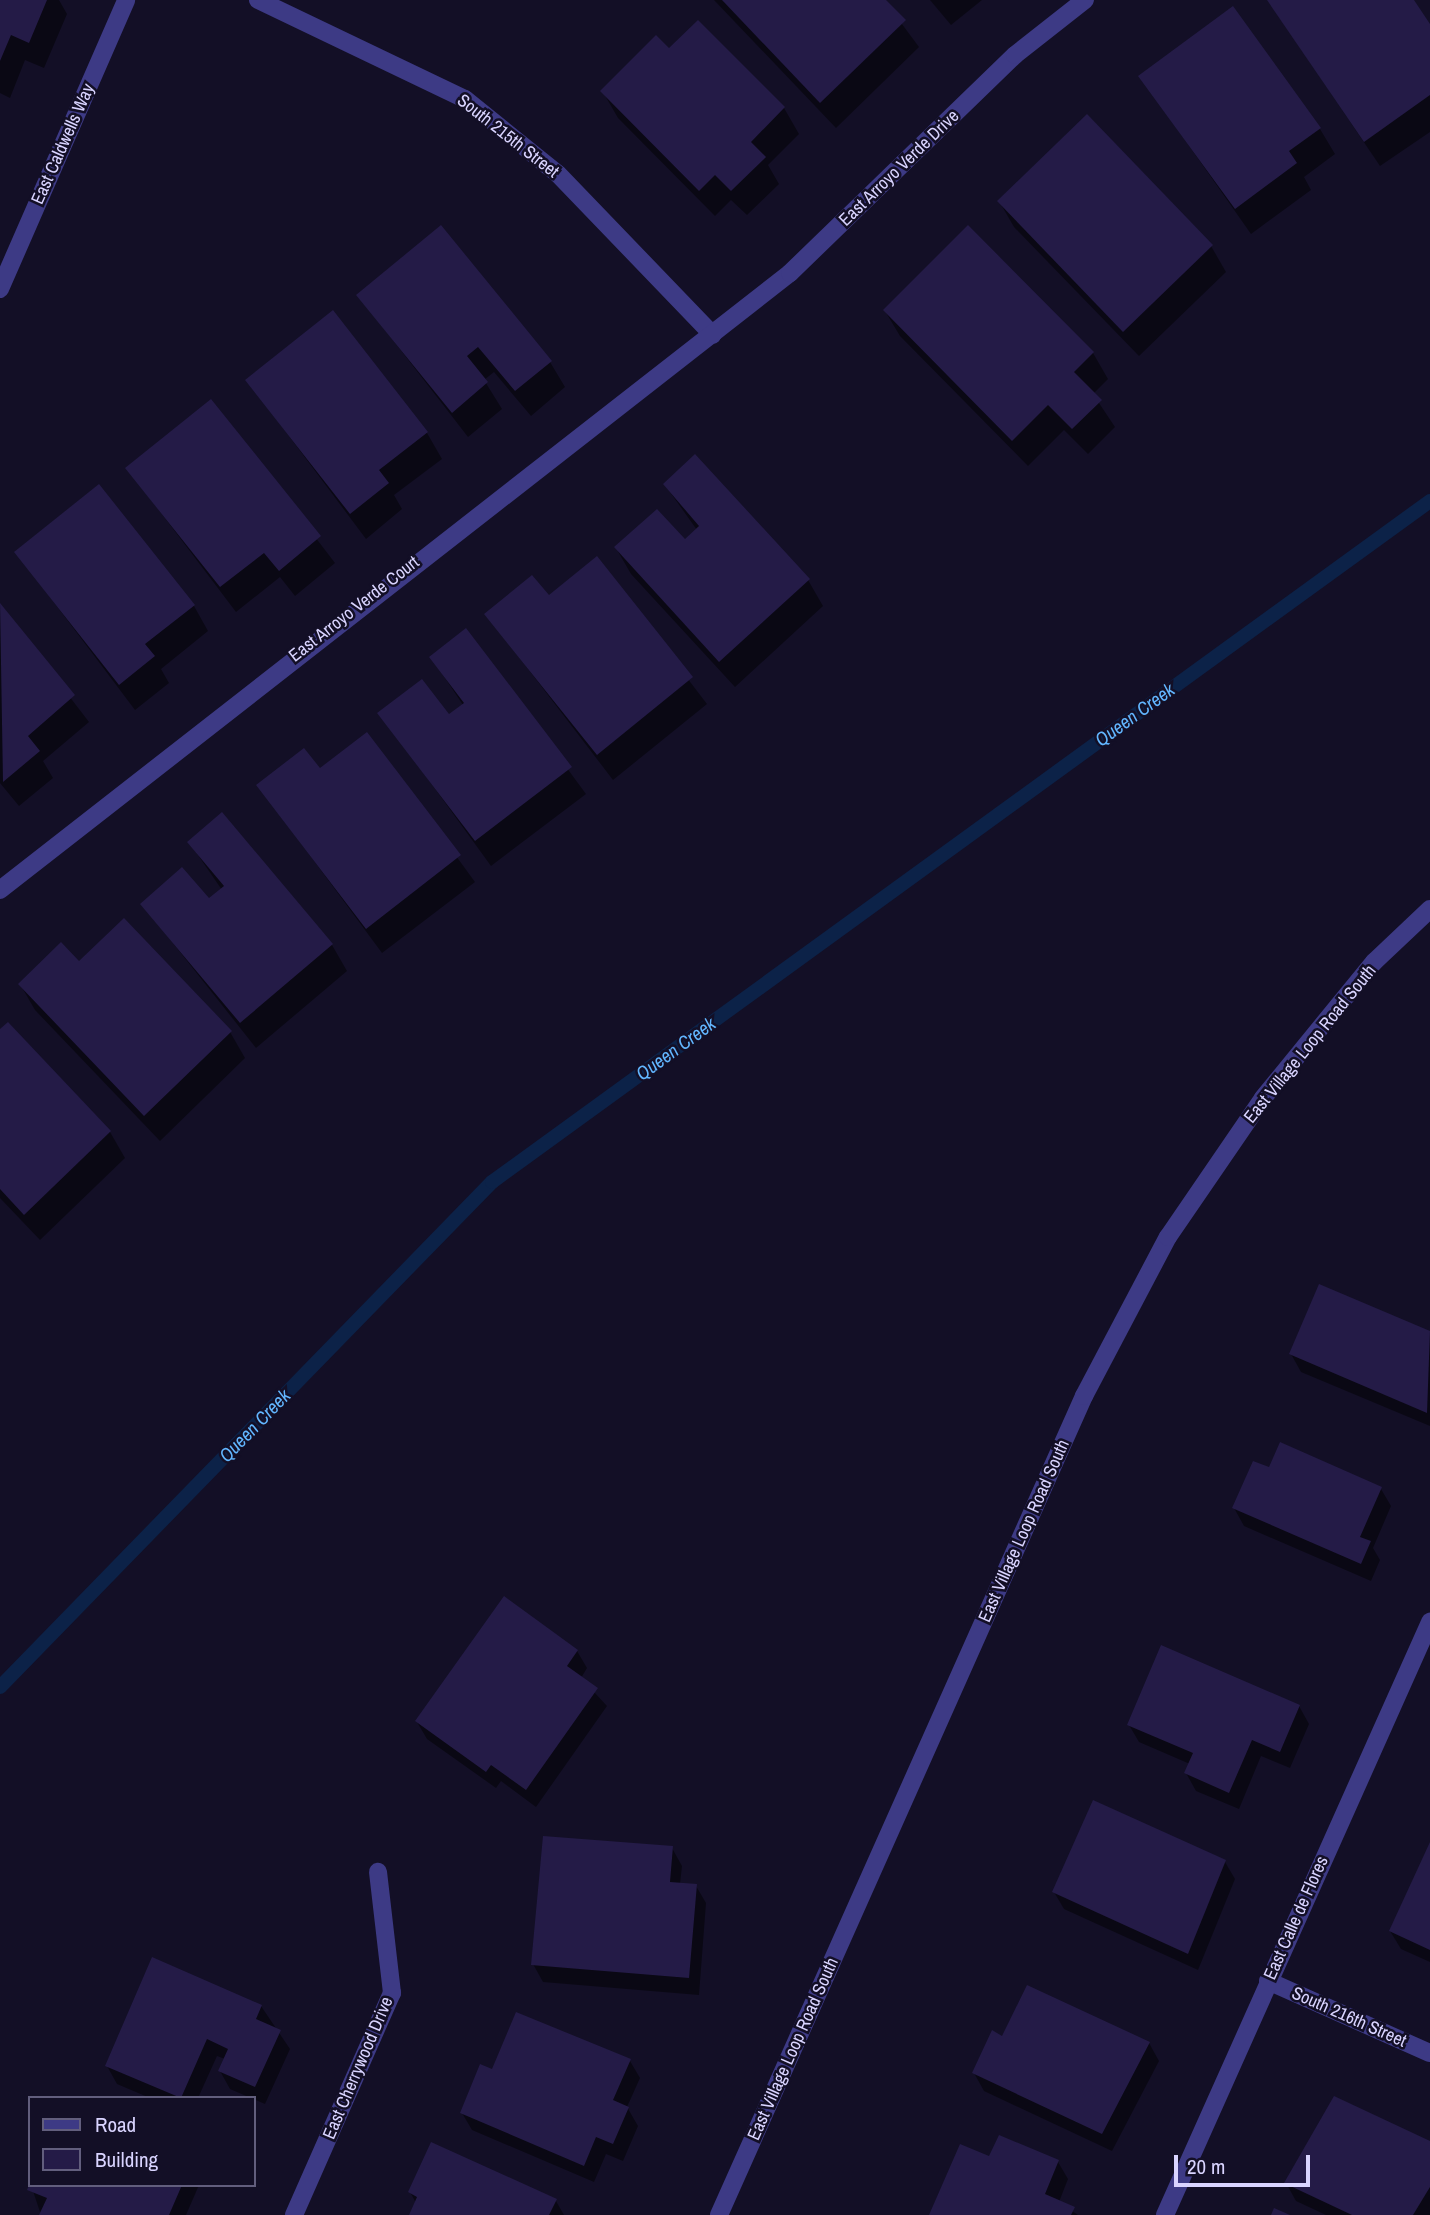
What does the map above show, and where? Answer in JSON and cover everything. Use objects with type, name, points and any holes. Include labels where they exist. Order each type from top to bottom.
[{"type":"street","name":"East Caldwells Way","points":[[0,289],[126,0]]},
{"type":"street","name":"South 215th Street","points":[[258,0],[465,99],[558,174],[713,335]]},
{"type":"street","name":"East Arroyo Verde Drive","points":[[713,335],[790,273],[1015,55],[1085,0]]},
{"type":"street","name":"East Arroyo Verde Court","points":[[0,890],[335,622],[713,335]]},
{"type":"street","name":"East Village Loop Road South","points":[[719,2215],[1084,1396],[1168,1237],[1264,1098],[1374,962],[1430,909]]},
{"type":"street","name":"East Calle de Flores","points":[[1165,2215],[1430,1622]]},
{"type":"street","name":"East Cherrywood Drive","points":[[294,2215],[392,1993],[378,1872]]},
{"type":"street","name":"South 216th Street","points":[[1268,1981],[1430,2053]]},
{"type":"building","points":[[0,0],[47,0],[29,43],[11,35],[0,61]]},
{"type":"building","points":[[722,0],[886,0],[906,20],[820,103]]},
{"type":"building","points":[[1267,0],[1414,0],[1430,24],[1430,95],[1364,142]]},
{"type":"building","points":[[1233,6],[1321,128],[1289,151],[1297,163],[1235,209],[1138,76]]},
{"type":"building","points":[[698,20],[785,107],[751,142],[766,157],[731,191],[715,175],[699,191],[600,91],[656,35],[669,48]]},
{"type":"building","points":[[1087,114],[1213,245],[1123,332],[997,201]]},
{"type":"building","points":[[441,225],[552,361],[515,391],[478,347],[467,356],[488,382],[452,413],[356,295]]},
{"type":"building","points":[[968,225],[1094,352],[1074,372],[1102,400],[1072,429],[1048,405],[1012,441],[883,310]]},
{"type":"building","points":[[333,310],[428,432],[379,470],[389,483],[350,514],[245,380]]},
{"type":"building","points":[[211,399],[321,536],[279,571],[264,553],[220,587],[125,468]]},
{"type":"building","points":[[695,454],[810,579],[719,662],[614,547],[657,509],[685,539],[699,526],[663,484]]},
{"type":"building","points":[[99,484],[195,605],[145,644],[155,656],[119,685],[14,552]]},
{"type":"building","points":[[597,556],[693,677],[597,755],[484,614],[532,575],[549,595]]},
{"type":"building","points":[[0,603],[75,695],[28,736],[40,751],[3,782]]},
{"type":"building","points":[[466,628],[572,767],[475,841],[377,713],[422,679],[449,714],[464,703],[429,657]]},
{"type":"building","points":[[367,732],[461,855],[366,929],[256,785],[304,748],[320,768]]},
{"type":"building","points":[[222,812],[333,944],[240,1023],[140,904],[182,867],[209,898],[224,886],[187,842]]},
{"type":"building","points":[[124,918],[232,1031],[144,1116],[18,984],[61,942],[79,961]]},
{"type":"building","points":[[8,1022],[111,1131],[24,1215],[0,1189],[0,1029]]},
{"type":"building","points":[[1319,1284],[1430,1331],[1427,1413],[1289,1354]]},
{"type":"building","points":[[1280,1442],[1382,1487],[1360,1537],[1371,1541],[1361,1564],[1232,1508],[1253,1461],[1269,1467]]},
{"type":"building","points":[[504,1596],[578,1650],[567,1666],[598,1688],[526,1790],[491,1765],[486,1772],[415,1721]]},
{"type":"building","points":[[1161,1645],[1300,1705],[1280,1752],[1252,1740],[1229,1793],[1184,1773],[1193,1753],[1127,1725]]},
{"type":"building","points":[[1093,1800],[1226,1860],[1188,1954],[1052,1892]]},
{"type":"building","points":[[543,1836],[673,1846],[670,1882],[697,1884],[689,1978],[531,1965]]},
{"type":"building","points":[[1430,1842],[1430,1950],[1389,1931]]},
{"type":"building","points":[[152,1957],[262,2005],[256,2019],[281,2030],[255,2087],[218,2071],[228,2049],[207,2039],[182,2096],[105,2066]]},
{"type":"building","points":[[1027,1985],[1150,2042],[1102,2134],[972,2073],[992,2030],[1002,2036]]},
{"type":"building","points":[[516,2012],[631,2059],[613,2100],[629,2107],[613,2144],[596,2137],[584,2166],[460,2113],[480,2064],[492,2069]]},
{"type":"building","points":[[1334,2096],[1430,2141],[1430,2187],[1413,2215],[1352,2215],[1284,2183]]},
{"type":"building","points":[[999,2135],[1059,2160],[1045,2194],[1075,2207],[1071,2215],[929,2215],[960,2144],[989,2156]]},
{"type":"building","points":[[431,2142],[557,2199],[549,2215],[409,2215],[417,2197],[408,2192]]},
{"type":"building","points":[[28,2187],[181,2187],[169,2215],[39,2215],[47,2198],[27,2190]]},
{"type":"building","points":[[1274,2208],[1290,2215],[1271,2215]]},
{"type":"waterway","name":"Queen Creek","points":[[0,1687],[492,1182],[1430,501]]}]
